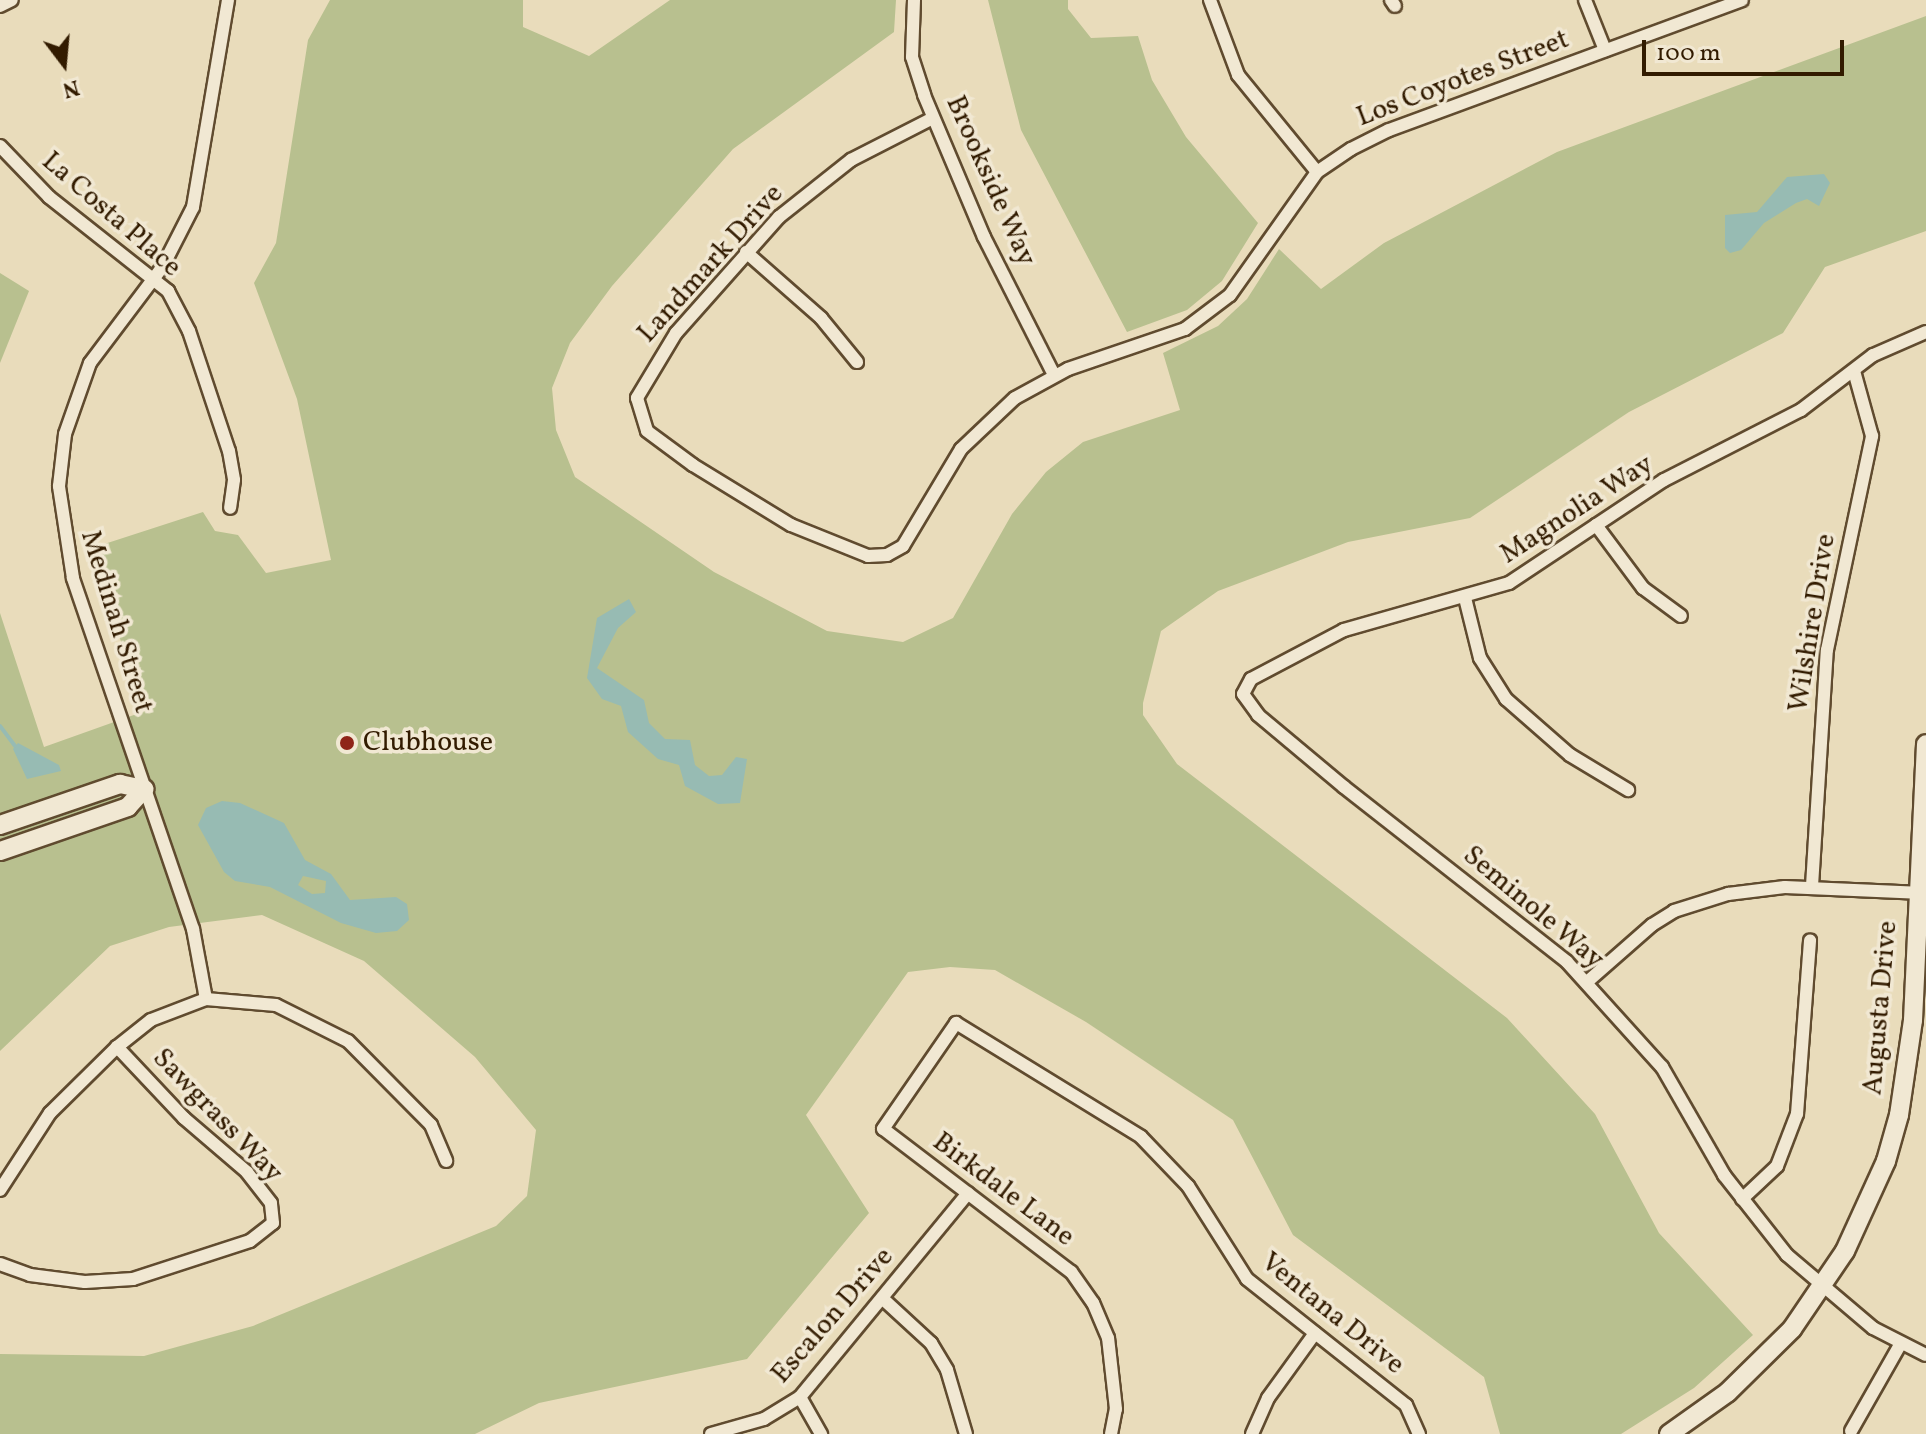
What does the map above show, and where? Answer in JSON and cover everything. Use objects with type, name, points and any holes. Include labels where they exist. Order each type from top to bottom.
[{"type":"street","points":[[0,6],[12,0]]},
{"type":"street","name":"Medinah Street","points":[[206,999],[193,929],[67,557],[59,486],[65,434],[90,363],[154,278],[179,239],[199,189],[228,0]]},
{"type":"street","name":"Brookside Way","points":[[914,0],[912,57],[933,118],[984,237],[1054,375]]},
{"type":"street","points":[[1210,0],[1238,75],[1317,172]]},
{"type":"street","points":[[1585,0],[1605,50]]},
{"type":"street","name":"Los Coyotes Street","points":[[887,555],[908,540],[972,436],[1007,403],[1054,375],[1160,340],[1207,314],[1230,295],[1317,172],[1389,130],[1742,0]]},
{"type":"street","name":"Landmark Drive","points":[[887,555],[860,554],[756,506],[653,437],[638,415],[639,390],[657,359],[746,252],[833,173],[933,118]]},
{"type":"street","name":"La Costa Place","points":[[0,146],[49,197],[154,278],[182,316],[214,400],[233,465],[230,508]]},
{"type":"street","points":[[746,252],[821,318],[857,362]]},
{"type":"street","name":"Magnolia Way","points":[[1243,694],[1251,679],[1320,640],[1390,614],[1465,598],[1509,583],[1664,480],[1812,403],[1890,346],[1926,332]]},
{"type":"street","name":"Wilshire Drive","points":[[1812,886],[1827,650],[1872,436],[1854,371]]},
{"type":"street","points":[[1596,525],[1643,588],[1681,616]]},
{"type":"street","points":[[1465,598],[1480,658],[1506,699],[1570,755],[1628,790]]},
{"type":"street","name":"Seminole Way","points":[[1243,694],[1258,715],[1587,982],[1662,1067],[1742,1199],[1787,1255],[1873,1328],[1926,1355]]},
{"type":"street","name":"Augusta Drive","points":[[1669,1434],[1760,1363],[1823,1285],[1871,1198],[1899,1115],[1913,1020],[1923,893],[1926,744]]},
{"type":"street","points":[[0,825],[120,784],[144,789],[128,807],[0,851]]},
{"type":"street","points":[[1587,982],[1630,941],[1674,911],[1745,890],[1812,886],[1923,893]]},
{"type":"street","points":[[1742,1199],[1777,1166],[1797,1114],[1810,940]]},
{"type":"street","points":[[0,1190],[50,1113],[117,1047],[151,1020],[206,999],[276,1005],[348,1041],[431,1125],[446,1161]]},
{"type":"street","name":"Birkdale Lane","points":[[956,1023],[883,1129],[1045,1248],[1093,1303],[1112,1367],[1116,1421],[1111,1434]]},
{"type":"street","name":"Ventana Drive","points":[[956,1023],[1141,1137],[1188,1186],[1247,1279],[1406,1405],[1419,1434]]},
{"type":"street","name":"Sawgrass Way","points":[[0,1264],[30,1275],[85,1282],[133,1279],[250,1241],[273,1223],[271,1203],[247,1172],[184,1118],[117,1047]]},
{"type":"street","name":"Escalon Drive","points":[[711,1434],[764,1419],[800,1397],[968,1193]]},
{"type":"street","points":[[882,1298],[931,1343],[947,1370],[966,1434]]},
{"type":"street","points":[[1252,1434],[1268,1398],[1315,1333]]},
{"type":"street","points":[[1851,1431],[1901,1343]]},
{"type":"street","points":[[800,1397],[821,1434]]},
{"type":"green space","points":[[330,0],[523,0],[523,27],[589,56],[670,0],[896,0],[894,32],[733,149],[612,286],[570,343],[552,388],[556,430],[575,477],[714,572],[827,631],[903,642],[953,618],[1012,514],[1046,472],[1083,442],[1180,410],[1163,353],[1218,326],[1247,299],[1279,249],[1321,289],[1384,243],[1557,152],[1926,16],[1926,231],[1825,267],[1783,333],[1629,412],[1470,518],[1348,542],[1218,591],[1161,631],[1143,703],[1143,715],[1177,764],[1507,1018],[1595,1114],[1659,1233],[1753,1335],[1694,1388],[1621,1434],[1500,1434],[1484,1377],[1293,1235],[1233,1120],[1086,1022],[995,970],[950,967],[908,972],[806,1115],[869,1213],[747,1359],[539,1403],[475,1434],[0,1434],[0,1354],[144,1356],[253,1326],[496,1226],[527,1196],[536,1130],[475,1057],[364,961],[262,915],[169,927],[110,946],[0,1051],[0,613],[44,747],[145,711],[89,549],[203,512],[215,531],[238,535],[266,573],[331,560],[297,399],[254,283],[276,243],[308,40]]},
{"type":"green space","points":[[988,0],[1068,0],[1068,9],[1091,38],[1138,36],[1152,80],[1186,137],[1258,223],[1222,281],[1187,310],[1127,332],[1021,130]]},
{"type":"green space","points":[[0,273],[29,291],[0,363]]},
{"type":"water","points":[[1824,174],[1830,183],[1819,206],[1807,199],[1796,203],[1764,223],[1741,250],[1730,253],[1725,248],[1725,215],[1757,212],[1787,177]]},
{"type":"water","points":[[629,599],[636,612],[618,628],[597,668],[644,700],[649,723],[665,739],[690,740],[695,765],[709,776],[722,775],[736,757],[747,759],[740,803],[718,804],[685,786],[679,765],[658,759],[628,732],[621,706],[602,699],[587,678],[597,618]]},
{"type":"water","points":[[18,743],[59,765],[61,771],[27,779],[13,749]]},
{"type":"water","points":[[222,801],[240,803],[284,823],[305,860],[331,874],[350,900],[396,897],[407,904],[409,920],[397,931],[376,933],[341,923],[270,887],[235,881],[224,872],[198,825],[206,808]],"holes":[[[303,876],[326,881],[325,893],[312,894],[298,885]]]},
{"type":"waterway","points":[[0,726],[15,746]]},
{"type":"place","name":"Clubhouse","points":[[347,743]]}]
